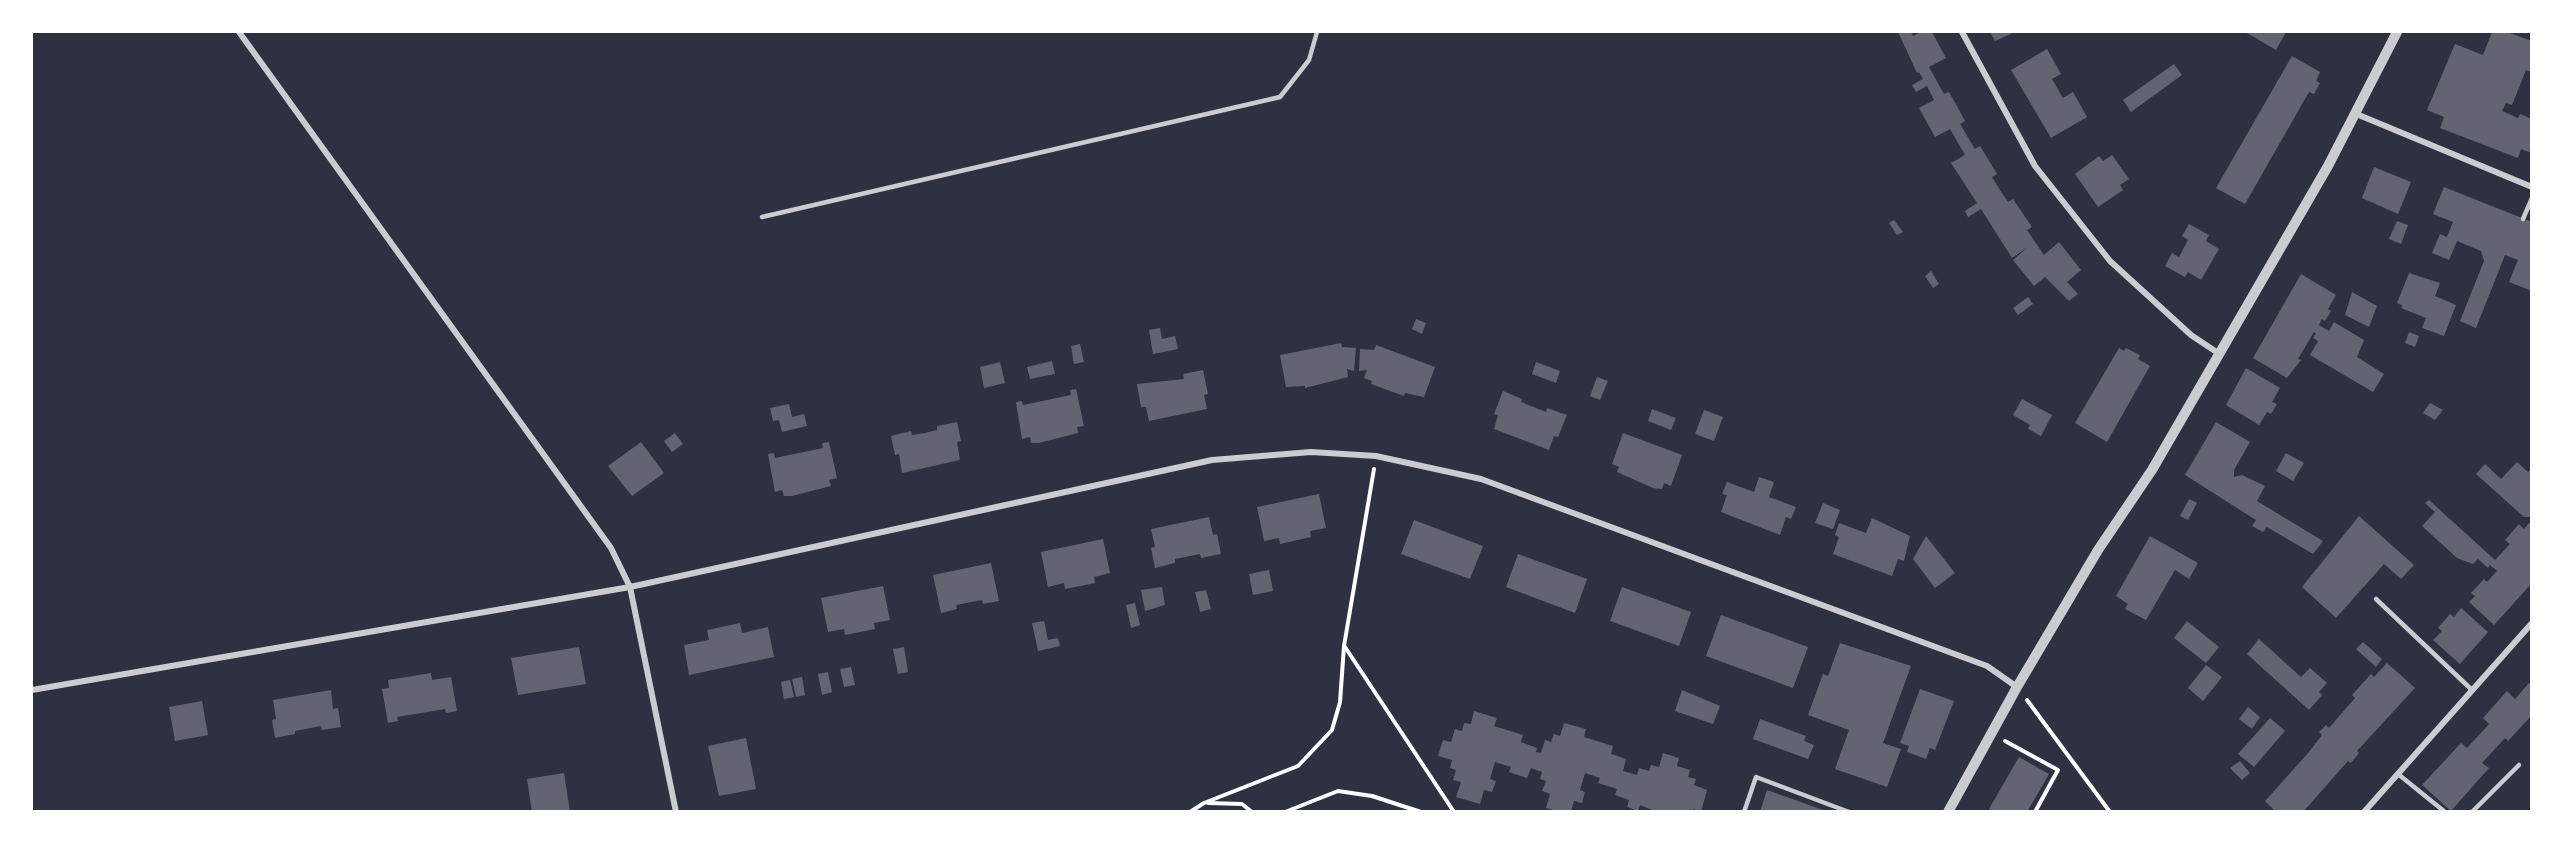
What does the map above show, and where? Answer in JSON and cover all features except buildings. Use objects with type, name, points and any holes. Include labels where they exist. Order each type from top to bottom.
[{"type":"street","points":[[239,32],[611,548],[630,587],[676,812]]},
{"type":"street","points":[[1962,32],[2035,166],[2110,261],[2191,335],[2218,353]]},
{"type":"street","points":[[1948,812],[2017,687],[2151,470],[2328,166],[2397,32]]},
{"type":"street","points":[[2354,113],[2532,187]]},
{"type":"street","points":[[32,690],[630,587],[1212,460],[1311,452],[1376,456],[1481,479],[1987,666],[2017,687]]},
{"type":"street","points":[[2364,812],[2532,623]]},
{"type":"lane","points":[[762,217],[1280,97],[1309,60],[1317,32]]},
{"type":"lane","points":[[2523,219],[2532,198]]},
{"type":"lane","points":[[2376,599],[2472,690]]},
{"type":"lane","points":[[2472,812],[2519,765]]},
{"type":"lane","points":[[2398,774],[2445,812]]},
{"type":"lane","points":[[1744,812],[1756,777],[1849,812]]},
{"type":"path","points":[[1190,812],[1204,803],[1298,766],[1332,730],[1340,702],[1344,646],[1376,456]]},
{"type":"path","points":[[1344,646],[1454,812]]},
{"type":"path","points":[[2017,687],[2052,731],[2110,812]]},
{"type":"path","points":[[1992,733],[2058,770],[2035,812]]},
{"type":"path","points":[[1285,812],[1338,791],[1372,796],[1420,812]]},
{"type":"path","points":[[1204,803],[1242,804],[1252,812]]}]
